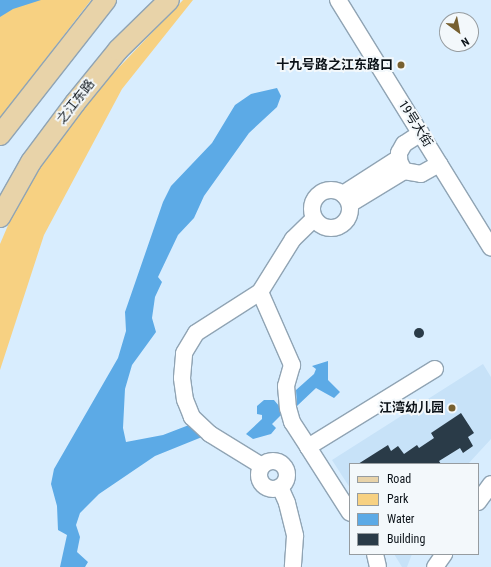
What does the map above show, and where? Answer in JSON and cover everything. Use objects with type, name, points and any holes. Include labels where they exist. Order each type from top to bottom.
[{"type":"main road","points":[[0,135],[106,0]]},
{"type":"main road","points":[[105,66],[107,55],[158,0]]},
{"type":"main road","name":"之江东路","points":[[0,217],[31,162],[105,66],[169,0]]},
{"type":"street","name":"19号大街","points":[[338,0],[491,248]]},
{"type":"street","points":[[402,164],[404,144],[421,133]]},
{"type":"street","points":[[402,164],[421,174],[440,164]]},
{"type":"street","points":[[346,199],[402,164]]},
{"type":"street","points":[[331,190],[346,199],[346,221],[336,228],[324,227],[314,219],[312,206],[318,195],[331,190]]},
{"type":"street","points":[[293,567],[296,536],[288,503],[280,487],[287,476],[285,468],[274,461],[262,466],[210,434],[192,417],[185,400],[182,378],[184,353],[196,333],[260,292],[293,239],[314,219]]},
{"type":"street","points":[[260,292],[292,365],[286,386],[288,408],[292,422],[349,511]]},
{"type":"street","points":[[308,447],[436,369]]},
{"type":"street","points":[[479,501],[491,484]]},
{"type":"street","points":[[375,555],[378,567]]},
{"type":"street","points":[[435,567],[443,555]]},
{"type":"shaded area","name":"江湾幼儿园","points":[[483,364],[491,377],[491,439],[469,463],[349,463],[349,486],[332,460]]},
{"type":"shaded area","points":[[395,555],[412,555],[407,567],[402,567]]},
{"type":"green space","points":[[0,0],[91,0],[0,118]]},
{"type":"green space","points":[[183,0],[193,0],[122,89],[44,235],[0,370],[0,244],[21,195],[69,120]]},
{"type":"water","points":[[0,0],[41,0],[13,9],[0,17]]},
{"type":"water","points":[[277,88],[281,96],[277,107],[249,133],[204,196],[194,218],[178,235],[158,277],[162,282],[155,297],[152,318],[156,332],[132,365],[125,389],[123,428],[126,442],[163,435],[189,425],[202,437],[155,456],[99,494],[80,513],[76,525],[80,537],[77,552],[88,562],[85,567],[60,567],[67,535],[58,530],[57,506],[51,484],[54,469],[118,358],[126,331],[125,312],[163,202],[171,186],[212,143],[235,105],[251,94]]},
{"type":"water","points":[[328,361],[328,380],[340,392],[334,398],[316,388],[297,406],[296,390],[314,374],[316,369],[312,366]]},
{"type":"water","points":[[264,400],[274,400],[284,412],[272,424],[276,428],[271,434],[253,439],[246,434],[262,419],[262,415],[257,414],[257,406]]},
{"type":"building","points":[[417,328],[421,328],[423,329],[423,337],[417,338],[414,335],[414,331]]},
{"type":"building","points":[[461,413],[474,433],[468,437],[473,446],[463,453],[460,448],[439,461],[440,463],[360,463],[388,445],[391,451],[398,446],[404,454],[417,445],[419,448],[434,438],[431,433]]},
{"type":"place","name":"十九号路之江东路口","points":[[401,65]]},
{"type":"place","name":"江湾幼儿园","points":[[452,408]]}]
